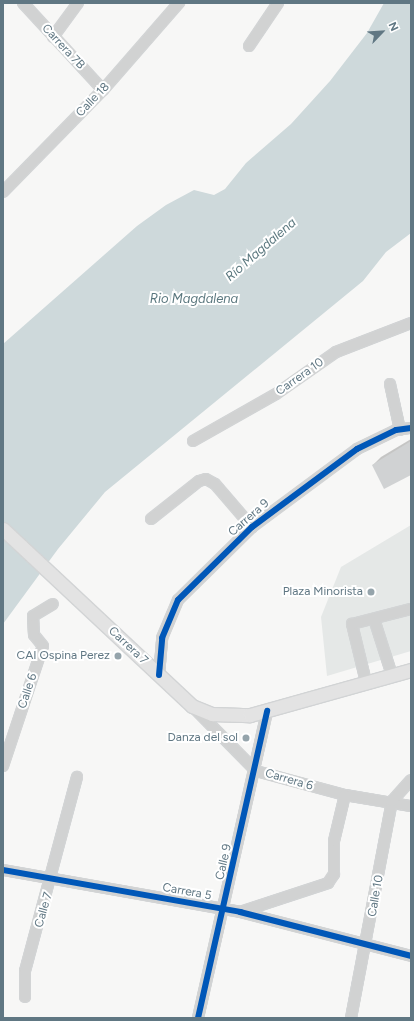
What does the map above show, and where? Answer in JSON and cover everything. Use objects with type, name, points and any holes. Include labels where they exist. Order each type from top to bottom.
[{"type":"main road","name":"Carrera 7","points":[[3,529],[192,706],[212,714],[233,716],[267,711],[411,670]]},
{"type":"street","name":"Carrera 7B","points":[[23,3],[103,90]]},
{"type":"street","points":[[54,37],[78,3]]},
{"type":"street","name":"Calle 18","points":[[3,192],[103,90],[179,3]]},
{"type":"street","points":[[250,46],[278,3]]},
{"type":"street","name":"Carrera 10","points":[[193,441],[276,394],[336,352],[411,323]]},
{"type":"street","points":[[390,384],[400,430]]},
{"type":"street","name":"Carrera 9","points":[[159,675],[162,638],[178,600],[252,527],[356,449],[400,430],[411,428]]},
{"type":"street","points":[[151,520],[199,481],[206,479],[215,484],[252,527]]},
{"type":"street","name":"Calle 6","points":[[3,766],[43,646],[34,635],[33,616],[53,604]]},
{"type":"street","points":[[366,682],[352,624],[411,609]]},
{"type":"street","points":[[374,619],[392,675]]},
{"type":"street","name":"Carrera 6","points":[[192,706],[256,770],[345,795],[392,801],[411,806]]},
{"type":"street","name":"Calle 9","points":[[198,1018],[256,770],[267,711]]},
{"type":"street","name":"Calle 7","points":[[25,997],[25,972],[52,880],[77,776]]},
{"type":"street","points":[[392,801],[411,780]]},
{"type":"street","points":[[240,912],[328,883],[334,874],[334,841],[345,795]]},
{"type":"street","name":"Calle 10","points":[[351,1018],[367,947],[392,801]]},
{"type":"street","name":"Carrera 5","points":[[3,870],[52,880],[240,912],[367,947],[411,956]]},
{"type":"shaded area","name":"Plaza Minorista","points":[[411,525],[411,651],[327,676],[321,617],[341,567]]},
{"type":"water","name":"Rio Magdalena","points":[[384,3],[411,3],[411,233],[386,252],[363,281],[105,492],[58,549],[3,624],[3,344],[137,226],[166,205],[194,190],[214,195],[225,189],[246,163],[291,124],[330,81],[367,33]]},
{"type":"building","points":[[411,441],[411,475],[384,489],[372,465]]},
{"type":"cycle path","points":[[159,675],[162,638],[178,600],[252,527],[357,449],[396,430],[411,428]]},
{"type":"cycle path","points":[[198,1018],[267,711]]},
{"type":"cycle path","points":[[3,870],[240,912],[411,956]]},
{"type":"place","name":"Plaza Minorista","points":[[371,592]]},
{"type":"place","name":"CAI Ospina Perez","points":[[118,656]]},
{"type":"place","name":"Danza del sol","points":[[246,738]]},
{"type":"water label","name":"Río Magdalena","points":[[261,250]]}]
